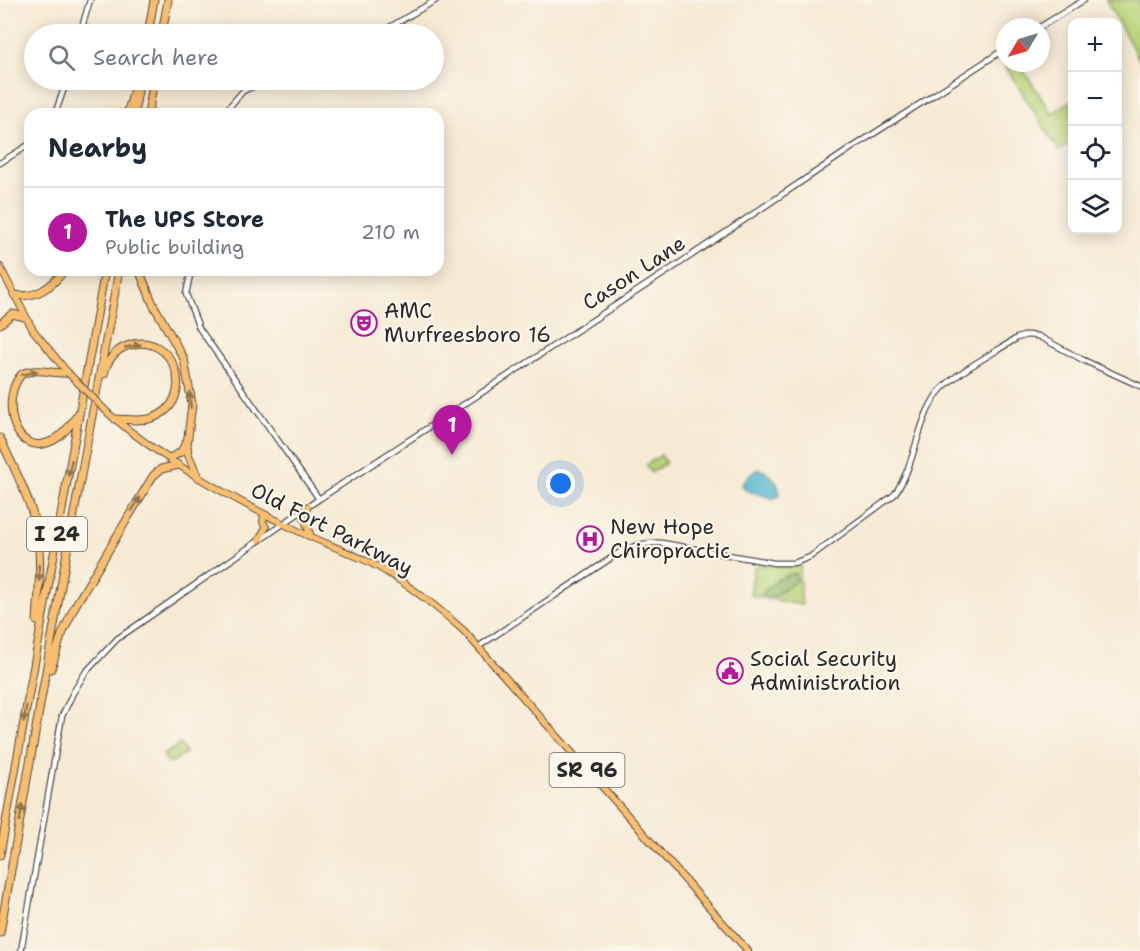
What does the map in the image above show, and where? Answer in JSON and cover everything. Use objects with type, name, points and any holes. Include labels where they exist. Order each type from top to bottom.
[{"type":"highway","points":[[149,24],[153,0]]},
{"type":"highway","points":[[164,24],[168,0]]},
{"type":"highway","points":[[129,108],[135,90]]},
{"type":"highway","points":[[135,108],[138,90]]},
{"type":"highway","points":[[149,108],[152,90]]},
{"type":"highway","points":[[14,295],[23,297],[39,292],[59,276]]},
{"type":"highway","name":"I 24","points":[[0,855],[104,276]]},
{"type":"highway","name":"I 24","points":[[0,933],[118,276]]},
{"type":"highway","points":[[141,276],[153,304],[184,359],[192,404],[188,454],[198,477]]},
{"type":"highway","points":[[0,324],[12,314],[25,317]]},
{"type":"highway","points":[[98,386],[103,380],[110,359],[122,348],[131,345],[151,345],[171,359],[178,376],[178,386],[172,403],[166,410],[150,419],[112,416]]},
{"type":"highway","points":[[3,395],[13,380],[30,372],[38,370],[54,374],[68,373]]},
{"type":"highway","points":[[7,427],[28,443],[46,443],[64,433],[81,411]]},
{"type":"highway","points":[[170,458],[181,452],[189,432]]},
{"type":"highway","points":[[0,438],[34,519],[39,544],[40,583],[34,657]]},
{"type":"highway","points":[[44,688],[65,628],[89,582],[153,476],[161,469],[179,465]]},
{"type":"main road","name":"Old Fort Parkway","points":[[0,267],[25,317],[46,347],[68,373],[138,438],[198,477],[282,524],[367,561],[405,583],[445,613],[478,647],[748,951]]},
{"type":"main road","points":[[308,506],[304,517],[312,537]]},
{"type":"main road","points":[[259,540],[266,527],[263,522],[264,514]]},
{"type":"street","points":[[83,24],[90,0]]},
{"type":"street","points":[[395,24],[435,0]]},
{"type":"street","points":[[1050,21],[1084,0]]},
{"type":"street","name":"Cason Lane","points":[[21,951],[62,716],[85,673],[117,639],[308,506],[671,269],[850,148],[996,55]]},
{"type":"street","points":[[57,108],[63,90]]},
{"type":"street","points":[[228,108],[245,90]]},
{"type":"street","points":[[0,163],[24,148]]},
{"type":"street","points":[[189,276],[186,294],[199,328],[319,499]]},
{"type":"street","points":[[478,647],[623,550],[636,545],[650,542],[662,543],[774,563],[794,563],[810,557],[894,495],[903,482],[930,407],[939,392],[961,374],[1017,338],[1027,335],[1038,336],[1140,386]]},
{"type":"green space","points":[[1106,0],[1140,0],[1140,61],[1122,29],[1122,18],[1116,18]]},
{"type":"green space","points":[[1009,72],[1025,72],[1052,114],[1068,103],[1068,145],[1059,151]]},
{"type":"green space","points":[[661,455],[666,463],[651,473],[646,465]]},
{"type":"green space","points":[[758,564],[779,567],[801,565],[799,576],[802,605],[750,595],[754,568]]},
{"type":"green space","points":[[795,573],[797,581],[774,596],[766,599],[762,596],[776,581]]},
{"type":"green space","points":[[180,744],[186,753],[169,764],[163,755]]},
{"type":"water","points":[[759,469],[771,476],[776,483],[780,495],[774,499],[745,490],[742,484],[750,474]]},
{"type":"place","name":"AMC Murfreesboro 16","points":[[364,323]]},
{"type":"place","name":"The UPS Store","points":[[452,455]]},
{"type":"place","name":"New Hope Chiropractic","points":[[590,539]]},
{"type":"place","name":"Social Security Administration","points":[[730,671]]}]
